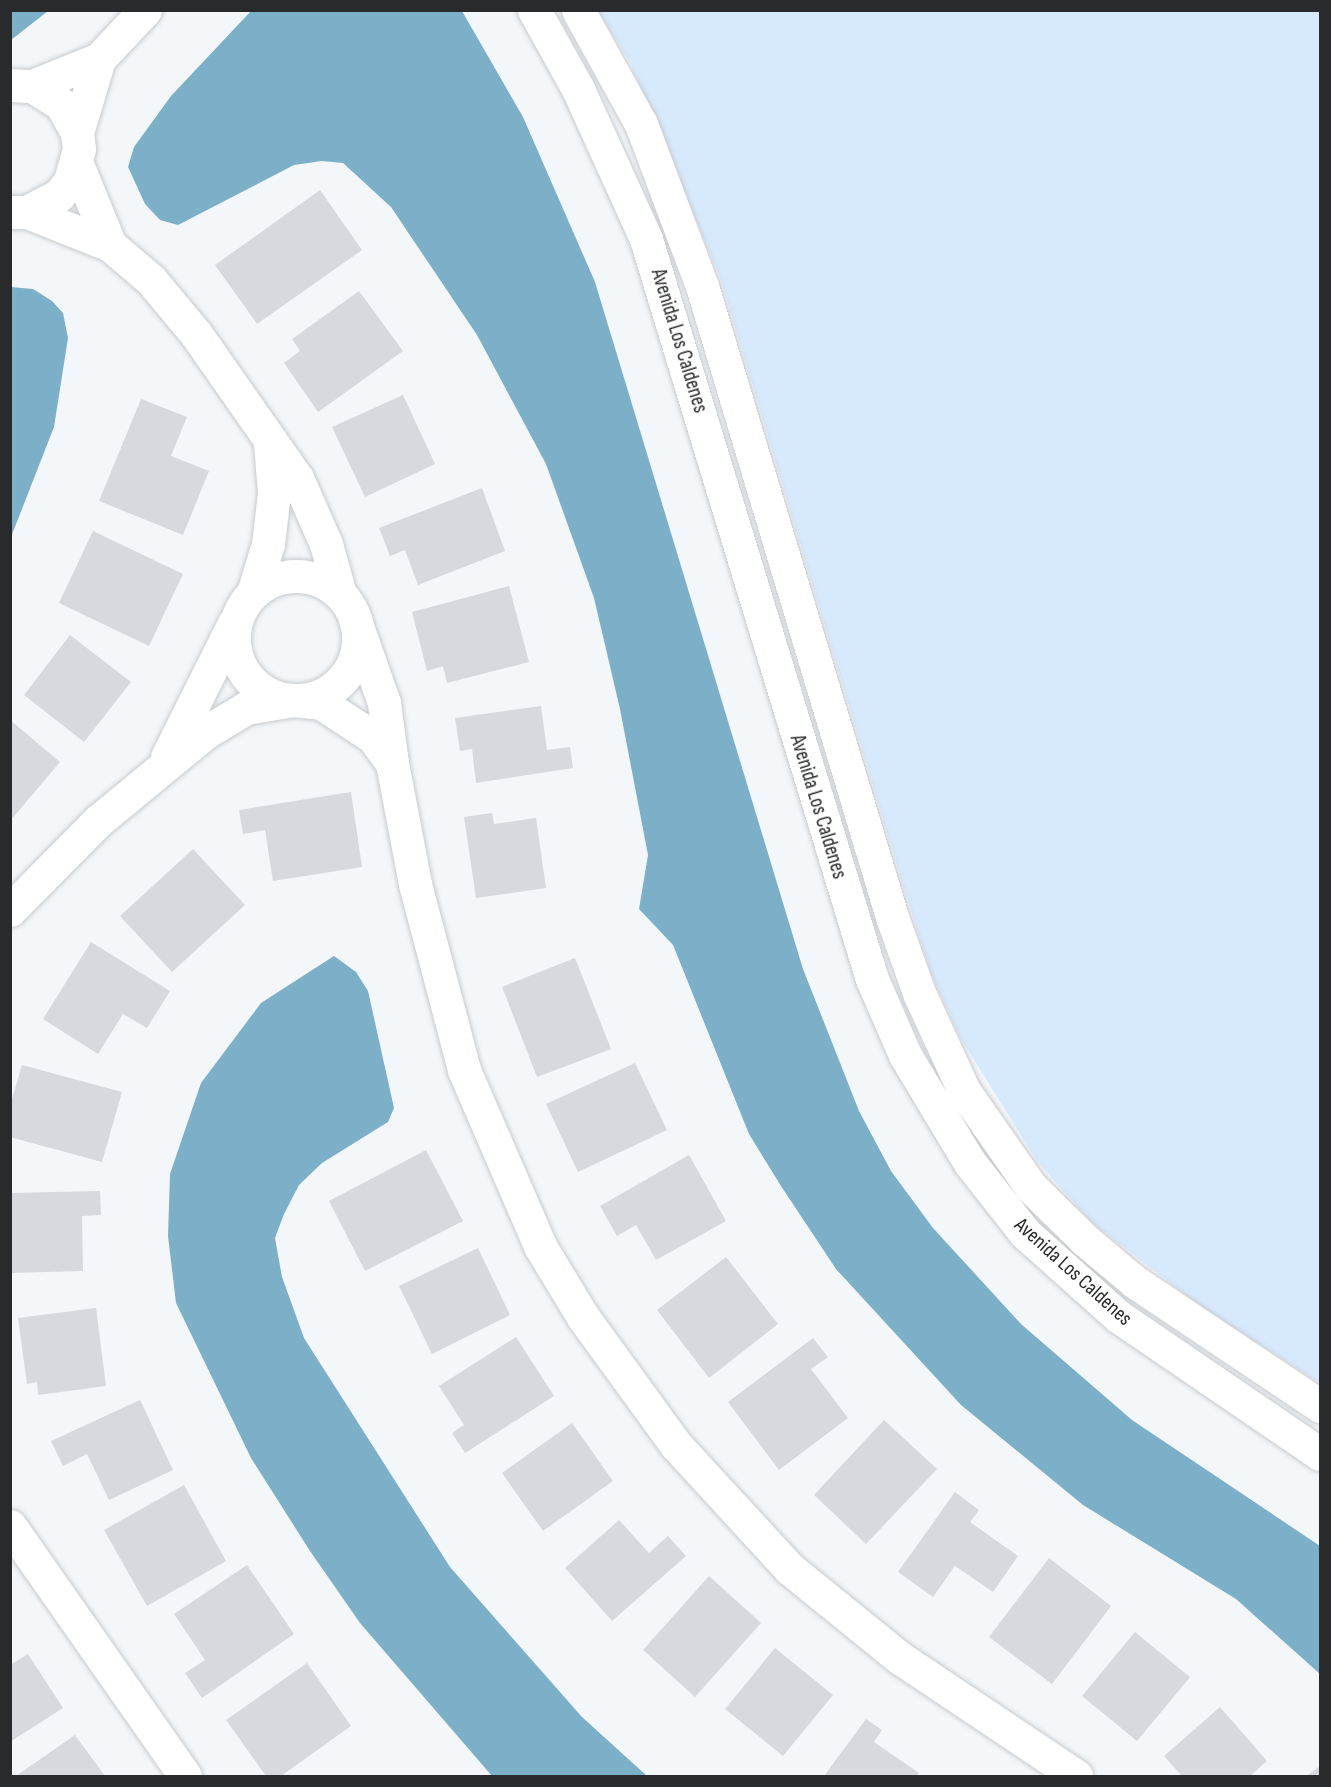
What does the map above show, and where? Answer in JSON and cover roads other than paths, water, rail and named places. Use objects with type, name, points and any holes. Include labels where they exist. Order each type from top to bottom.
[{"type":"street","points":[[21,86],[99,59],[145,10]]},
{"type":"street","name":"Avenida Los Caldenes","points":[[534,10],[598,128],[646,239],[865,957],[905,1055],[970,1163],[1025,1233],[1119,1317],[1320,1454]]},
{"type":"street","name":"Avenida Los Caldenes","points":[[578,10],[642,124],[702,286],[892,917],[919,993],[964,1091],[1031,1187],[1086,1241],[1135,1282],[1320,1406]]},
{"type":"street","points":[[19,212],[59,195],[77,149],[99,59]]},
{"type":"street","points":[[21,86],[61,104],[110,245]]},
{"type":"street","points":[[19,212],[110,245],[151,280],[196,334],[270,443],[297,478],[326,544],[340,594],[356,623],[384,703],[392,763],[415,884],[464,1070],[540,1246],[583,1317],[676,1445],[789,1569],[847,1619],[1076,1776]]},
{"type":"street","points":[[160,769],[236,620],[253,593],[268,544],[274,492],[270,443]]},
{"type":"street","points":[[253,593],[268,582],[307,576],[340,594]]},
{"type":"street","points":[[236,620],[235,648],[245,674],[258,688],[293,700],[321,703],[347,716],[372,736],[392,763]]},
{"type":"street","points":[[10,910],[98,821],[160,769],[246,708],[293,700],[329,690],[344,677],[358,642],[356,623]]},
{"type":"street","points":[[10,1526],[185,1776]]},
{"type":"water","points":[[11,10],[48,10],[48,11],[11,40]]},
{"type":"water","points":[[252,10],[462,11],[523,117],[595,282],[803,969],[859,1111],[891,1171],[933,1228],[1021,1324],[1132,1420],[1320,1546],[1320,1674],[1236,1599],[1083,1505],[961,1405],[836,1269],[781,1186],[749,1134],[673,945],[639,909],[648,855],[620,709],[594,598],[546,464],[477,335],[391,207],[343,163],[322,161],[294,165],[178,225],[160,220],[145,204],[128,167],[134,147],[171,96]]},
{"type":"water","points":[[11,287],[33,289],[52,301],[63,313],[68,338],[54,427],[11,537]]},
{"type":"water","points":[[334,956],[356,972],[368,991],[394,1108],[388,1122],[322,1163],[299,1185],[284,1214],[275,1238],[282,1277],[304,1338],[450,1567],[582,1717],[647,1776],[492,1776],[360,1623],[310,1551],[251,1458],[176,1303],[168,1236],[170,1174],[201,1083],[261,1003]]}]
